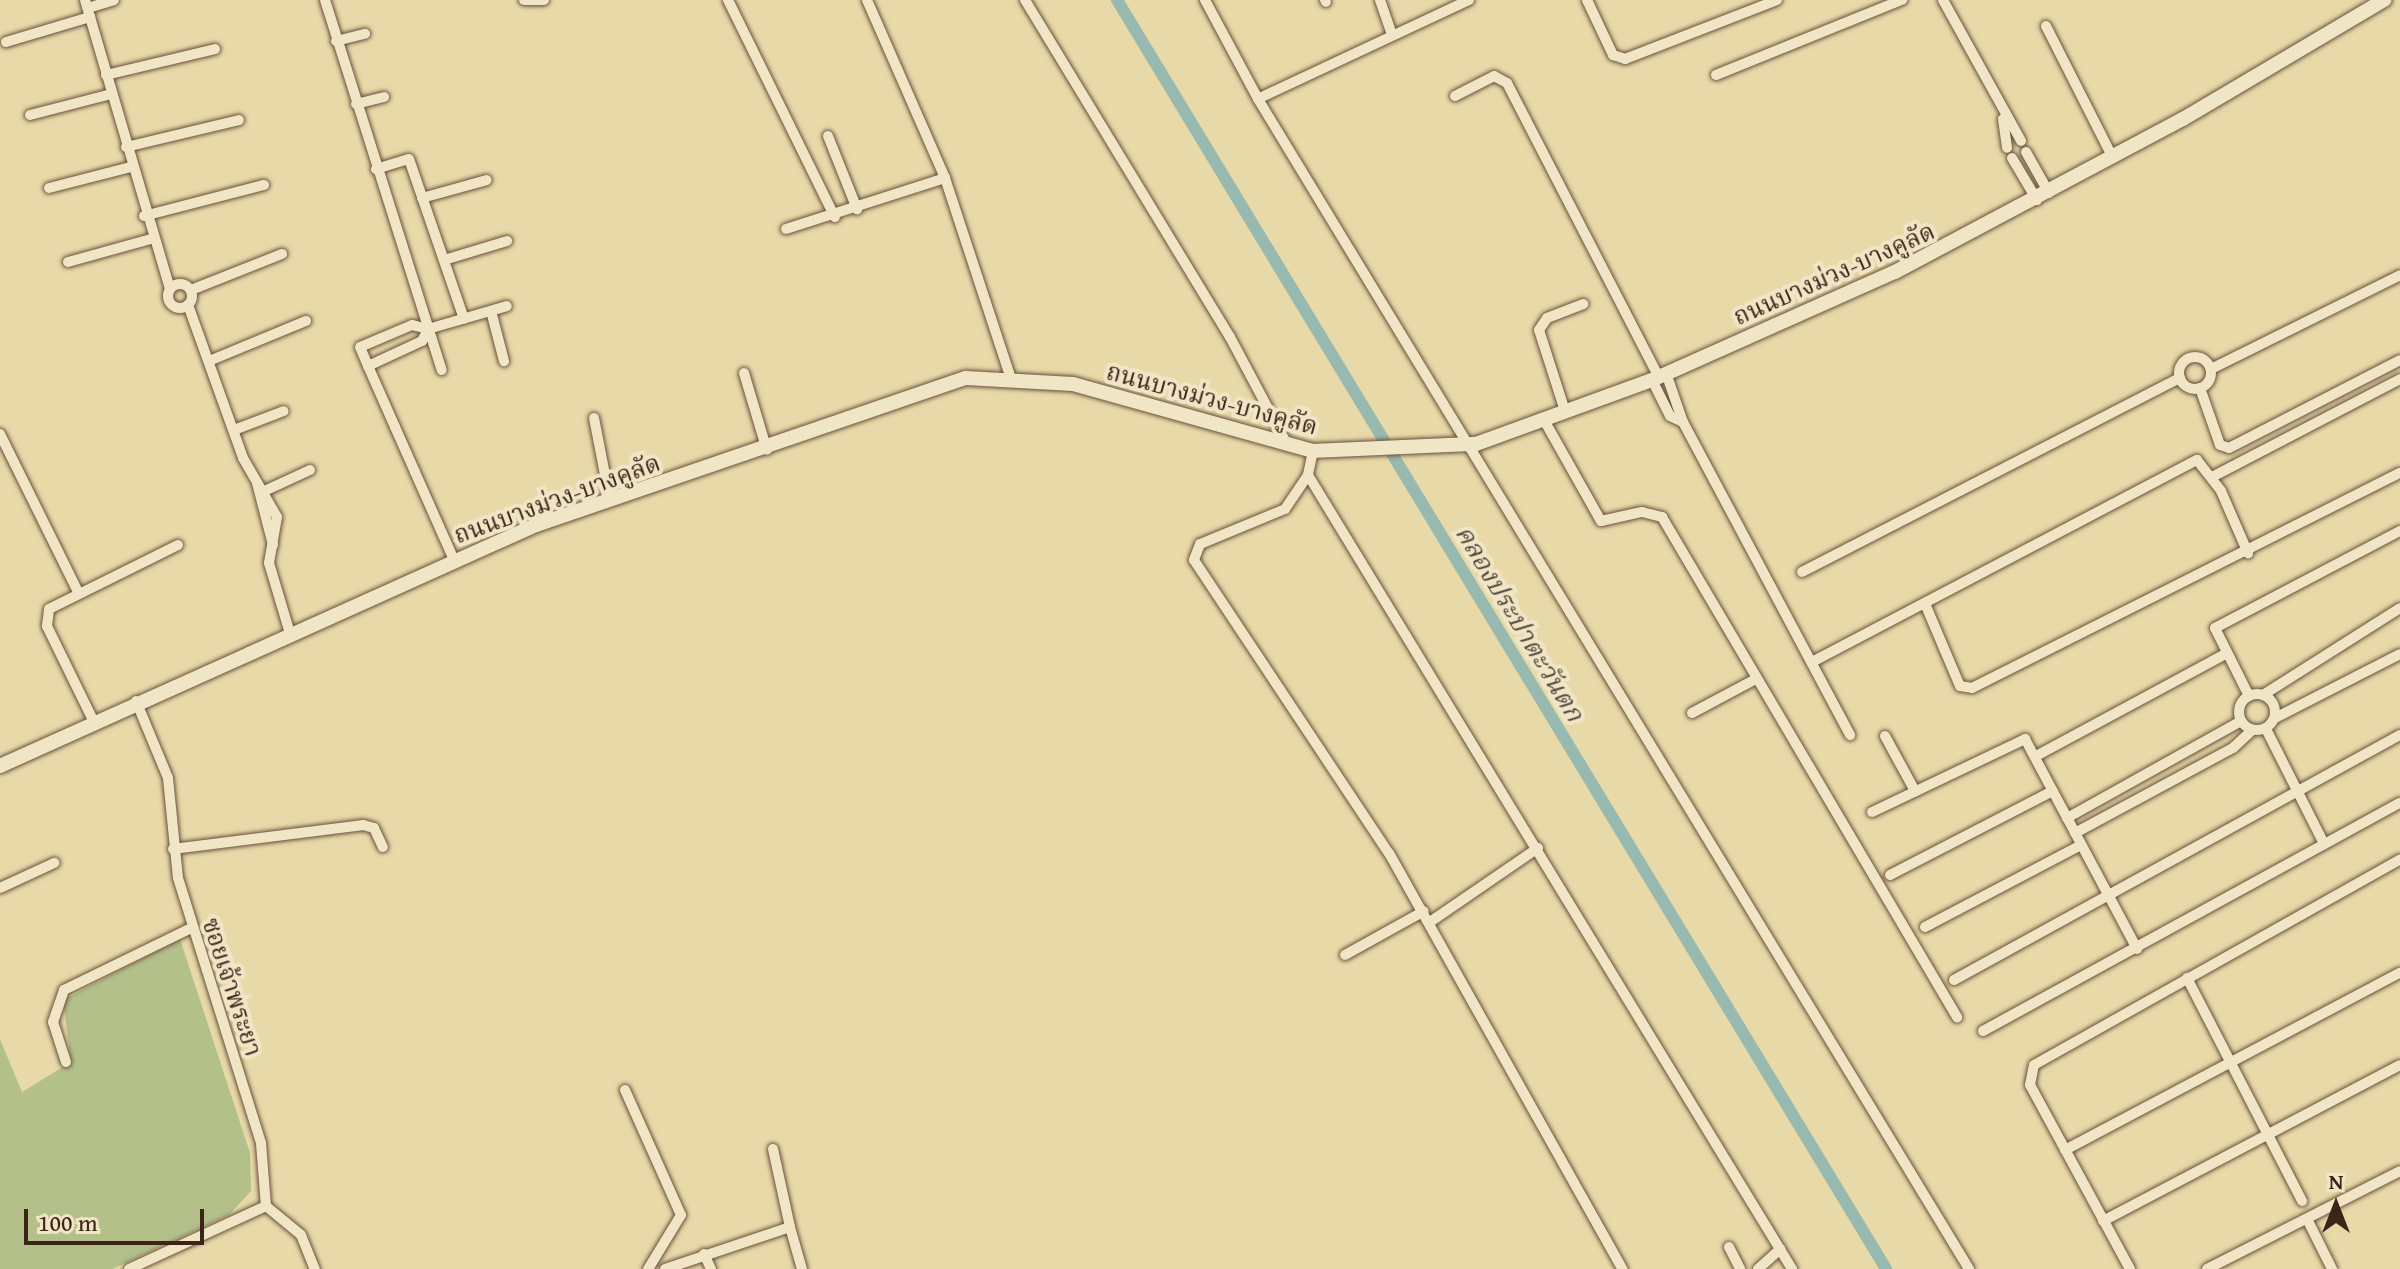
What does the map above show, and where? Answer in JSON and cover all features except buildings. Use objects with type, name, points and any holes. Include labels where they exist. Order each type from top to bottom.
[{"type":"street","points":[[6,42],[114,0]]},
{"type":"street","points":[[325,0],[442,370]]},
{"type":"street","points":[[524,0],[544,0]]},
{"type":"street","points":[[728,0],[835,217]]},
{"type":"street","points":[[867,0],[945,178],[1010,376]]},
{"type":"street","points":[[1025,0],[1230,337],[1289,447]]},
{"type":"street","points":[[1205,0],[1258,99],[1463,447],[1969,1269]]},
{"type":"street","points":[[1380,0],[1392,35]]},
{"type":"street","points":[[1258,99],[1469,0]]},
{"type":"street","points":[[1587,0],[1613,55],[1625,59],[1777,0]]},
{"type":"street","points":[[1716,75],[1902,0]]},
{"type":"street","points":[[1943,0],[2003,119],[2021,141]]},
{"type":"street","name":"ถนนบางม่วง-บางคูลัด","points":[[0,766],[289,630],[454,560],[610,500],[767,450],[966,378],[1010,376],[1073,384],[1289,447],[1313,451],[1463,447],[1659,376],[1895,272],[2113,158],[2384,0]]},
{"type":"street","points":[[88,8],[144,216],[170,288],[171,305],[188,305]]},
{"type":"street","points":[[2046,26],[2113,158]]},
{"type":"street","points":[[336,41],[365,34]]},
{"type":"street","points":[[106,75],[215,49]]},
{"type":"street","points":[[1455,96],[1494,76],[1507,83],[1850,735]]},
{"type":"street","points":[[30,115],[111,94]]},
{"type":"street","points":[[356,104],[384,97]]},
{"type":"street","points":[[2003,119],[2010,153],[2043,196]]},
{"type":"street","points":[[126,147],[239,120]]},
{"type":"street","points":[[828,136],[857,209]]},
{"type":"street","points":[[2026,152],[2043,196]]},
{"type":"street","points":[[376,169],[409,159],[464,319]]},
{"type":"street","points":[[49,188],[131,167]]},
{"type":"street","points":[[786,229],[835,217],[945,178]]},
{"type":"street","points":[[422,198],[487,180]]},
{"type":"street","points":[[144,216],[264,185]]},
{"type":"street","points":[[68,262],[151,239]]},
{"type":"street","points":[[444,260],[507,241]]},
{"type":"street","points":[[170,288],[191,290],[282,254]]},
{"type":"street","points":[[2200,388],[2211,369],[2400,275]]},
{"type":"street","points":[[191,290],[188,305],[234,430],[260,489],[277,517],[271,574],[289,630]]},
{"type":"street","points":[[1565,411],[1539,330],[1547,318],[1583,304]]},
{"type":"street","points":[[454,560],[360,347],[412,325],[428,329],[507,306]]},
{"type":"street","points":[[491,311],[504,361]]},
{"type":"street","points":[[209,361],[306,321]]},
{"type":"street","points":[[368,366],[422,341],[428,329]]},
{"type":"street","points":[[1802,572],[2180,378],[2191,358],[2211,369]]},
{"type":"street","points":[[2180,378],[2200,388],[2220,445],[2229,448],[2400,360]]},
{"type":"street","points":[[744,373],[767,450]]},
{"type":"street","points":[[2212,477],[2400,379]]},
{"type":"street","points":[[234,430],[284,411]]},
{"type":"street","points":[[594,418],[610,500]]},
{"type":"street","points":[[1544,420],[1601,521],[1642,512],[1662,517],[1957,1017]]},
{"type":"street","points":[[0,434],[78,592]]},
{"type":"street","points":[[1313,451],[1308,475],[1285,509],[1200,544],[1192,555],[1424,911],[1622,1269]]},
{"type":"street","points":[[1812,662],[1926,606],[2197,460],[2212,477],[2248,553]]},
{"type":"street","points":[[260,489],[310,470]]},
{"type":"street","points":[[1926,606],[1960,686],[1972,688],[2248,553],[2400,473]]},
{"type":"street","points":[[1308,475],[1792,1269]]},
{"type":"street","points":[[2067,818],[2241,721],[2249,696],[2215,628],[2400,531]]},
{"type":"street","points":[[93,720],[46,617],[78,592],[178,545]]},
{"type":"street","points":[[2249,696],[2263,695],[2400,608]]},
{"type":"street","points":[[2036,756],[2227,653]]},
{"type":"street","points":[[2075,833],[2172,781],[2252,730],[2266,729],[2275,718],[2400,654]]},
{"type":"street","points":[[1692,713],[1756,679]]},
{"type":"street","points":[[2263,695],[2275,718]]},
{"type":"street","name":"ซอยเจ้าพระยา","points":[[136,701],[168,778],[173,849],[191,928],[261,1143],[266,1206]]},
{"type":"street","points":[[2241,721],[2252,730]]},
{"type":"street","points":[[2266,729],[2324,844]]},
{"type":"street","points":[[1954,980],[2109,898],[2400,735]]},
{"type":"street","points":[[1885,736],[1915,791]]},
{"type":"street","points":[[1872,812],[2021,738],[2036,756],[2137,949]]},
{"type":"street","points":[[2164,766],[2172,781]]},
{"type":"street","points":[[1890,875],[2053,791]]},
{"type":"street","points":[[1983,1031],[2400,803]]},
{"type":"street","points":[[173,849],[363,825],[374,828],[383,847]]},
{"type":"street","points":[[1925,927],[2081,845]]},
{"type":"street","points":[[1430,922],[1538,848]]},
{"type":"street","points":[[2130,1269],[2030,1085],[2034,1065],[2400,860]]},
{"type":"street","points":[[0,888],[54,863]]},
{"type":"street","points":[[1345,955],[1424,911]]},
{"type":"street","points":[[66,1062],[53,1022],[64,990],[191,928]]},
{"type":"street","points":[[2065,1150],[2400,973]]},
{"type":"street","points":[[2187,978],[2270,1131],[2302,1201]]},
{"type":"street","points":[[2103,1221],[2400,1065]]},
{"type":"street","points":[[625,1090],[681,1215],[648,1269]]},
{"type":"street","points":[[773,1149],[802,1269]]},
{"type":"street","points":[[2207,1269],[2400,1171]]},
{"type":"street","points":[[129,1269],[266,1206],[301,1235],[315,1269]]},
{"type":"street","points":[[2307,1219],[2332,1269]]},
{"type":"street","points":[[665,1269],[790,1227]]},
{"type":"street","points":[[1729,1247],[1740,1269]]},
{"type":"street","points":[[1758,1269],[1780,1249]]},
{"type":"street","points":[[704,1254],[711,1269]]},
{"type":"green space","points":[[180,939],[250,1153],[251,1191],[229,1215],[112,1269],[0,1269],[0,1039],[22,1092],[71,1062],[63,1000]]},
{"type":"waterway","name":"คลองประปาตะวันตก","points":[[1117,0],[1886,1269]]}]
